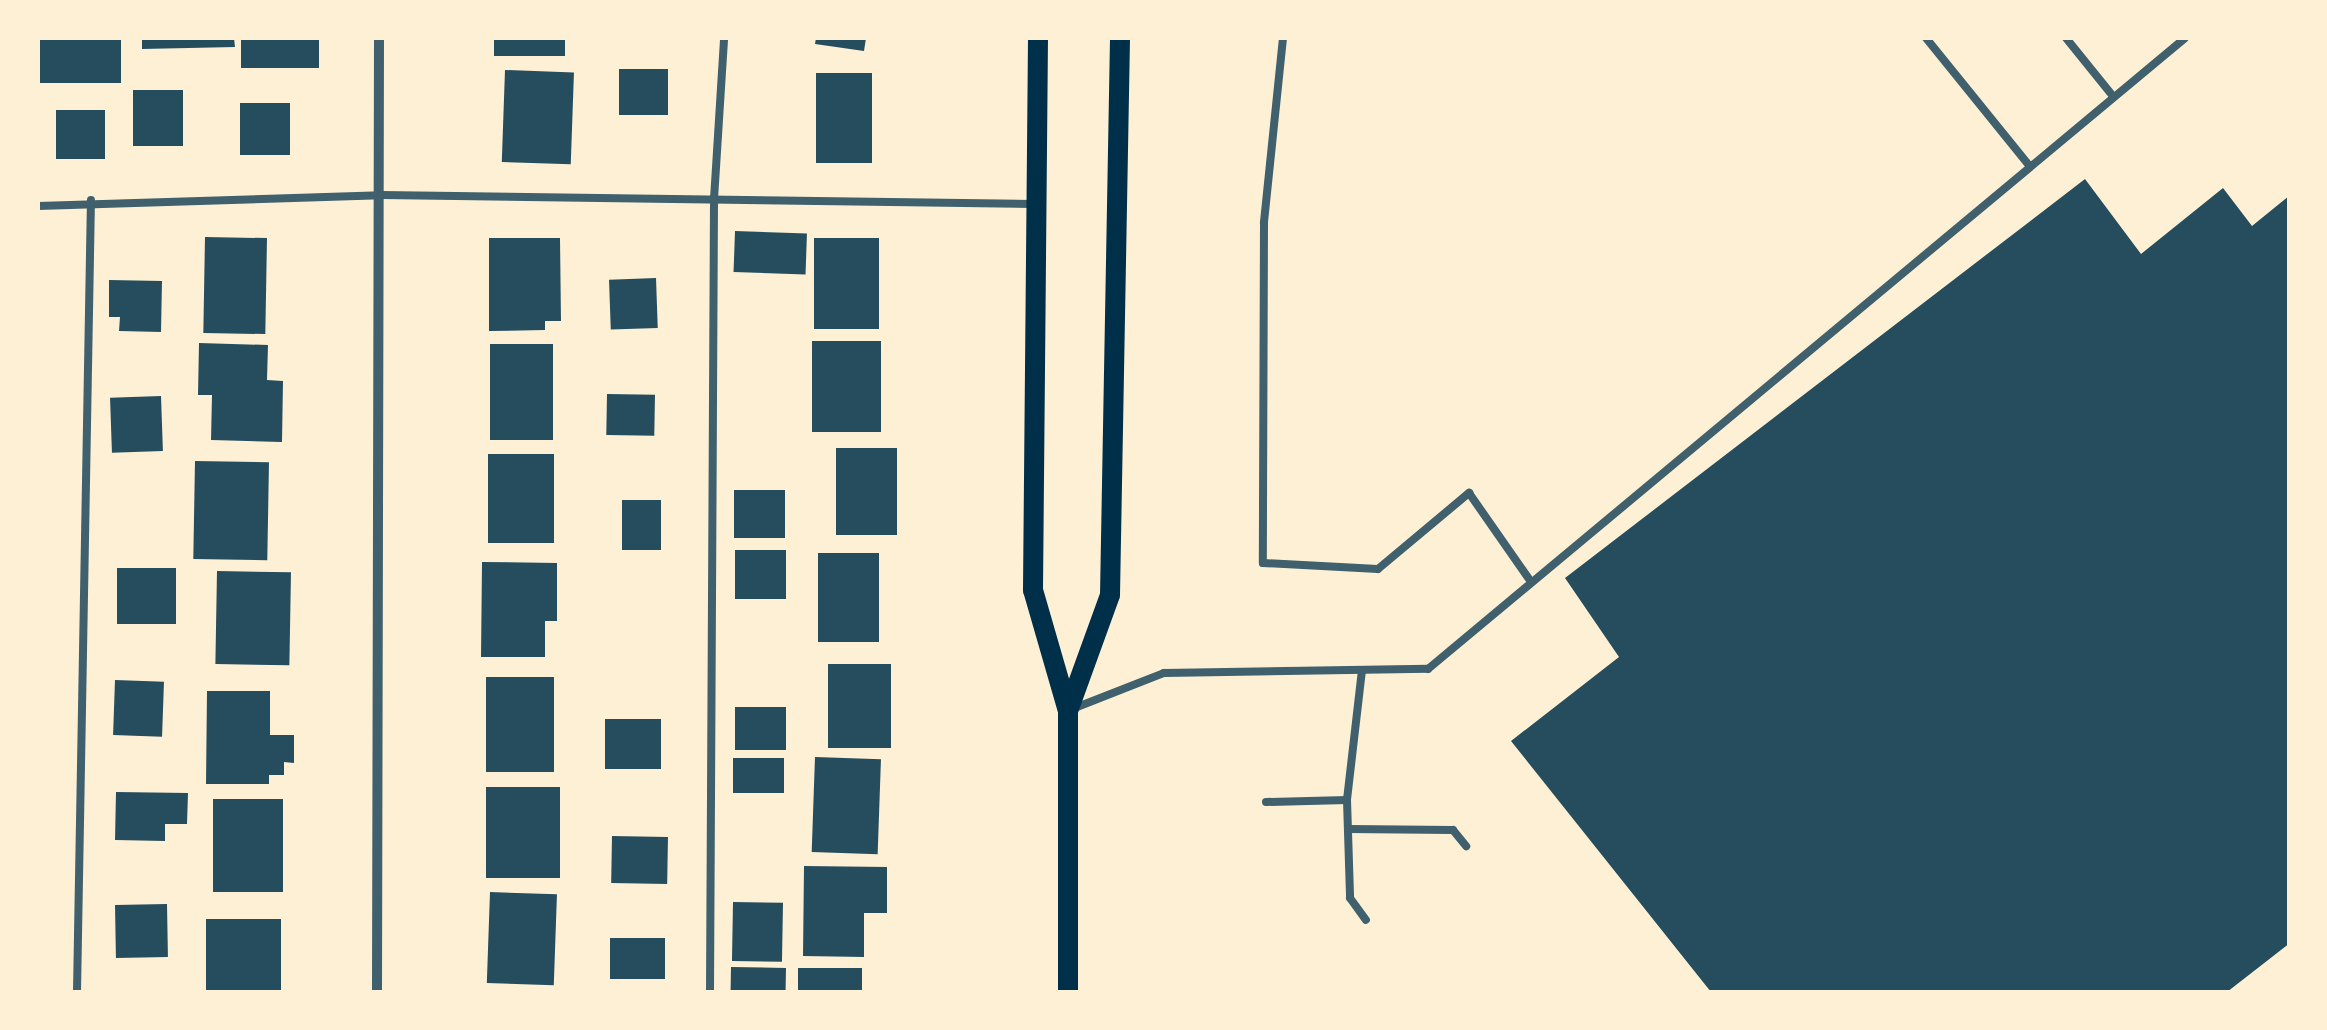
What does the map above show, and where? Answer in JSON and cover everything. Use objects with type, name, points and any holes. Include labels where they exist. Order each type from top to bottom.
[{"type":"main road","points":[[1038,38],[1032,204],[1033,590],[1068,711],[1068,992]]},
{"type":"main road","points":[[1068,711],[1110,595],[1120,38]]},
{"type":"street","points":[[377,992],[379,38]]},
{"type":"lane","points":[[710,992],[714,199],[724,38]]},
{"type":"lane","points":[[1282,38],[1264,223],[1262,563],[1378,569],[1469,493],[1531,582]]},
{"type":"lane","points":[[1926,38],[2028,164]]},
{"type":"lane","points":[[2066,38],[2112,95]]},
{"type":"lane","points":[[1068,711],[1164,673],[1428,669],[2028,164],[2185,38]]},
{"type":"lane","points":[[38,206],[91,200],[381,195],[1032,204]]},
{"type":"lane","points":[[77,992],[91,200]]},
{"type":"lane","points":[[1362,670],[1347,800],[1350,898],[1366,920]]},
{"type":"lane","points":[[1266,802],[1347,800]]},
{"type":"lane","points":[[1348,829],[1453,830],[1466,846]]},
{"type":"building","points":[[38,38],[121,38],[121,83],[38,83]]},
{"type":"building","points":[[142,38],[234,38],[235,47],[142,49]]},
{"type":"building","points":[[241,38],[319,38],[319,68],[241,68]]},
{"type":"building","points":[[494,38],[565,38],[565,56],[494,56]]},
{"type":"building","points":[[816,38],[866,38],[864,51],[815,44]]},
{"type":"building","points":[[619,69],[668,69],[668,115],[619,115]]},
{"type":"building","points":[[505,70],[574,72],[571,164],[502,162]]},
{"type":"building","points":[[816,73],[872,73],[872,163],[816,163]]},
{"type":"building","points":[[133,90],[183,90],[183,146],[133,146]]},
{"type":"building","points":[[240,103],[290,103],[290,155],[240,155]]},
{"type":"building","points":[[56,110],[105,110],[105,159],[56,159]]},
{"type":"building","points":[[2085,179],[2141,254],[2223,188],[2252,226],[2290,195],[2290,943],[2227,992],[1711,992],[1511,741],[1619,657],[1565,578]]},
{"type":"building","points":[[735,231],[807,234],[806,274],[734,272]]},
{"type":"building","points":[[205,237],[267,238],[265,334],[203,333]]},
{"type":"building","points":[[489,238],[560,238],[561,321],[545,321],[545,330],[489,331]]},
{"type":"building","points":[[814,238],[879,238],[879,329],[814,329]]},
{"type":"building","points":[[656,278],[658,328],[611,330],[609,280]]},
{"type":"building","points":[[109,280],[162,281],[161,332],[119,331],[120,317],[109,317]]},
{"type":"building","points":[[812,341],[881,341],[881,432],[812,432]]},
{"type":"building","points":[[199,343],[268,345],[267,380],[283,381],[282,442],[211,440],[212,395],[198,395]]},
{"type":"building","points":[[490,344],[553,344],[553,440],[490,440]]},
{"type":"building","points":[[607,394],[655,395],[654,436],[606,435]]},
{"type":"building","points":[[161,396],[163,451],[112,453],[110,398]]},
{"type":"building","points":[[836,448],[897,448],[897,535],[836,535]]},
{"type":"building","points":[[488,454],[554,454],[554,543],[488,543]]},
{"type":"building","points":[[195,461],[269,462],[267,560],[193,559]]},
{"type":"building","points":[[734,490],[785,490],[785,538],[734,538]]},
{"type":"building","points":[[622,500],[661,500],[661,550],[622,550]]},
{"type":"building","points":[[735,550],[786,550],[786,599],[735,599]]},
{"type":"building","points":[[818,553],[879,553],[879,642],[818,642]]},
{"type":"building","points":[[482,562],[557,563],[557,621],[545,621],[545,657],[481,657]]},
{"type":"building","points":[[117,568],[176,568],[176,624],[117,624]]},
{"type":"building","points":[[217,571],[291,572],[289,665],[215,664]]},
{"type":"building","points":[[828,664],[891,664],[891,748],[828,748]]},
{"type":"building","points":[[486,677],[554,677],[554,772],[486,772]]},
{"type":"building","points":[[115,680],[164,682],[162,737],[113,735]]},
{"type":"building","points":[[207,691],[270,691],[270,735],[294,735],[294,763],[284,762],[284,775],[269,775],[269,784],[206,784]]},
{"type":"building","points":[[735,707],[786,707],[786,750],[735,750]]},
{"type":"building","points":[[605,719],[661,719],[661,769],[605,769]]},
{"type":"building","points":[[815,757],[881,759],[878,854],[812,852]]},
{"type":"building","points":[[733,758],[784,758],[784,793],[733,793]]},
{"type":"building","points":[[486,787],[560,787],[560,878],[486,878]]},
{"type":"building","points":[[116,792],[188,793],[187,824],[165,824],[165,841],[115,840]]},
{"type":"building","points":[[213,799],[283,799],[283,892],[213,892]]},
{"type":"building","points":[[612,836],[668,837],[667,884],[611,883]]},
{"type":"building","points":[[804,866],[887,867],[887,913],[864,913],[864,957],[803,956]]},
{"type":"building","points":[[490,892],[557,894],[554,985],[487,983]]},
{"type":"building","points":[[733,902],[783,903],[782,962],[732,961]]},
{"type":"building","points":[[167,904],[168,957],[116,958],[115,905]]},
{"type":"building","points":[[206,919],[281,919],[281,992],[206,992]]},
{"type":"building","points":[[610,938],[665,938],[665,979],[610,979]]},
{"type":"building","points":[[731,967],[786,968],[786,992],[731,992]]},
{"type":"building","points":[[798,968],[862,968],[862,992],[798,992]]}]
